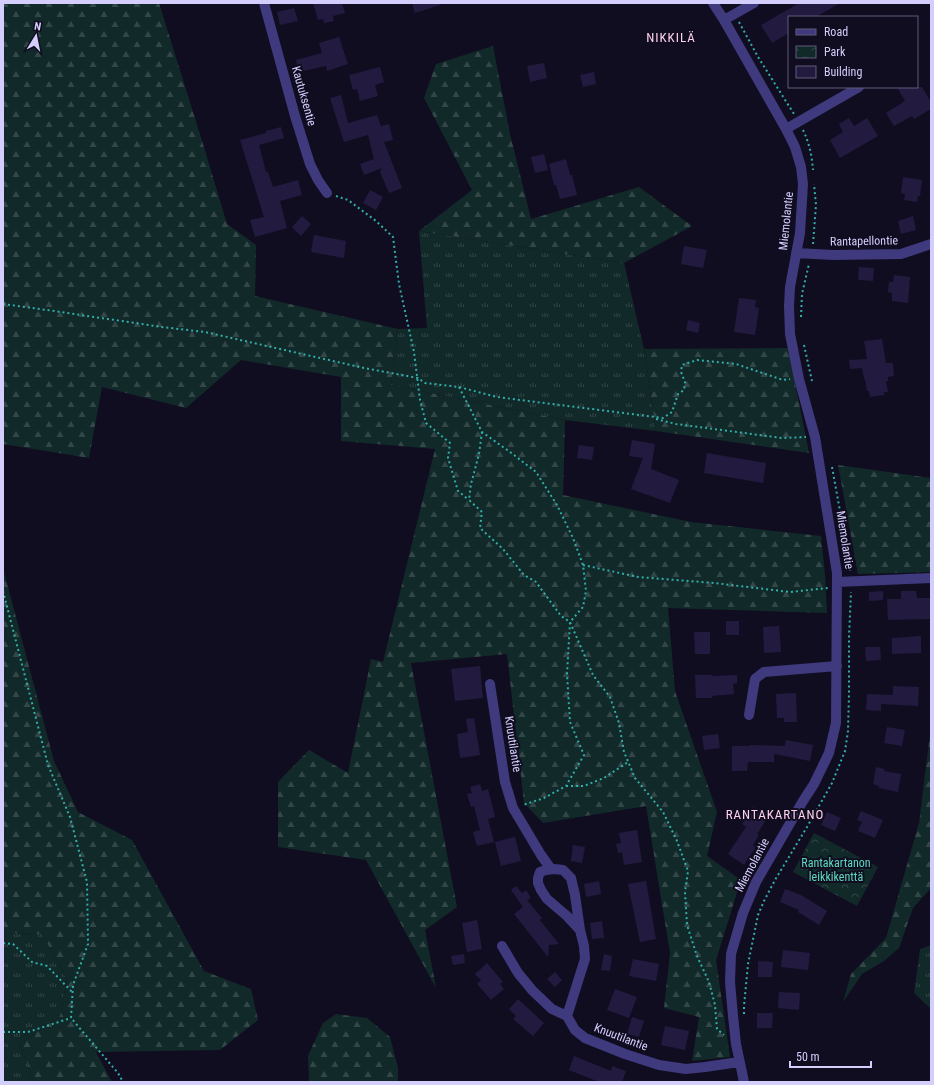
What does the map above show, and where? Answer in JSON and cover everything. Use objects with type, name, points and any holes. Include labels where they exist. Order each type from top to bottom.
[{"type":"street","name":"Kautuksentie","points":[[264,3],[295,116],[310,164],[327,193]]},
{"type":"street","name":"Miemolantie","points":[[713,3],[786,129],[795,147],[801,167],[803,184],[800,233],[790,286],[790,334],[799,379],[815,437],[837,573],[836,723],[829,754],[814,784],[756,882],[743,913],[731,954],[730,982],[736,1044],[744,1082]]},
{"type":"street","points":[[724,20],[754,3]]},
{"type":"street","points":[[786,129],[857,88]]},
{"type":"street","name":"Rantapellontie","points":[[796,253],[833,255],[902,254],[931,244]]},
{"type":"street","points":[[837,585],[851,581],[931,578]]},
{"type":"street","points":[[748,715],[755,679],[764,672],[837,666]]},
{"type":"street","name":"Knuutilantie","points":[[490,684],[506,782],[513,808],[551,869]]},
{"type":"street","points":[[502,946],[518,973],[532,990],[552,1010],[567,1016],[585,959],[575,895],[571,878],[562,870],[551,869],[540,872],[538,883],[547,899],[567,916],[580,930]]},
{"type":"street","name":"Knuutilantie","points":[[567,1016],[575,1030],[585,1038],[659,1065],[686,1069],[740,1062]]},
{"type":"path","points":[[735,14],[758,57],[790,107],[806,137],[812,158],[813,173]]},
{"type":"path","points":[[801,318],[802,294],[814,243],[816,205],[814,181]]},
{"type":"path","points":[[327,193],[348,200],[376,221],[393,237],[398,284],[414,352],[420,400],[426,423],[450,443],[448,458],[458,491],[482,512],[480,528],[503,549],[524,575],[536,582],[562,616],[570,622],[593,675],[610,697],[619,722],[624,752],[635,778],[663,812],[677,841],[688,871],[685,892],[687,925],[697,956],[709,982],[715,1005],[717,1029],[736,1044]]},
{"type":"path","points":[[3,304],[162,328],[205,332],[364,368],[418,378],[426,383],[459,387],[497,397],[662,418],[672,412],[678,394],[684,390],[685,382],[681,372],[682,365],[697,360],[736,364],[783,380],[799,379]]},
{"type":"path","points":[[803,340],[812,382]]},
{"type":"path","points":[[459,387],[482,432],[536,472],[557,504],[573,538],[583,565],[586,591],[583,607],[570,622],[567,674],[570,722],[584,755],[566,786]]},
{"type":"path","points":[[645,416],[676,424],[782,438],[815,437]]},
{"type":"path","points":[[469,500],[482,432]]},
{"type":"path","points":[[745,1021],[744,1006],[748,964],[758,915],[775,880],[832,783],[845,750],[848,731],[850,694],[849,637],[851,581],[850,566],[831,466]]},
{"type":"path","points":[[583,565],[638,577],[714,583],[790,592],[837,585]]},
{"type":"path","points":[[3,591],[48,765],[70,817],[87,882],[88,944],[72,984],[70,1018],[118,1073],[124,1082]]},
{"type":"path","points":[[513,808],[544,798],[566,786],[584,786],[604,778],[628,762]]},
{"type":"path","points":[[3,943],[14,944],[32,962],[47,966],[72,992]]},
{"type":"path","points":[[3,1032],[28,1032],[70,1018]]},
{"type":"green space","points":[[3,3],[159,3],[227,224],[256,245],[255,296],[398,329],[391,385],[565,420],[563,495],[691,522],[821,536],[827,613],[668,608],[675,691],[717,812],[707,856],[741,880],[716,960],[730,1057],[692,1061],[699,1017],[664,1008],[670,953],[646,806],[543,823],[524,803],[507,654],[411,663],[457,907],[425,930],[436,988],[366,860],[278,847],[278,782],[309,750],[348,773],[371,659],[383,662],[435,449],[341,441],[341,377],[241,360],[186,408],[102,387],[89,458],[3,444]]},
{"type":"green space","points":[[493,46],[510,134],[531,219],[639,187],[692,226],[624,263],[419,231],[472,190],[424,98],[436,64]]},
{"type":"green space","points":[[419,231],[624,263],[644,349],[656,431],[565,420],[391,385],[398,329],[427,328]]},
{"type":"green space","points":[[788,348],[809,453],[656,431],[644,349]]},
{"type":"green space","points":[[838,465],[931,478],[931,572],[858,574]]},
{"type":"green space","points":[[3,568],[54,761],[78,812],[132,840],[204,971],[251,989],[258,1020],[220,1050],[96,1052],[112,1082],[34,1082],[20,1044],[60,1016],[67,979],[42,934],[3,933]]},
{"type":"green space","points":[[931,726],[931,888],[913,908],[899,948],[884,961],[862,974],[843,1002],[851,974],[886,938],[919,823]]},
{"type":"green space","name":"Rantakartanon leikkikenttä","points":[[814,833],[878,867],[857,906],[793,872]]},
{"type":"green space","points":[[3,933],[42,934],[67,979],[60,1016],[20,1044],[34,1082],[3,1082]]},
{"type":"green space","points":[[931,945],[931,1009],[914,993],[920,949]]},
{"type":"green space","points":[[336,1014],[367,1018],[390,1037],[398,1068],[398,1082],[309,1082],[308,1056],[323,1023]]},
{"type":"building","points":[[313,3],[342,3],[345,13],[333,16],[334,21],[324,23],[323,19],[318,20]]},
{"type":"building","points":[[412,3],[440,3],[440,5],[415,13]]},
{"type":"building","points":[[799,3],[840,3],[818,16],[788,16],[788,34],[772,43],[761,25]]},
{"type":"building","points":[[294,8],[298,21],[280,25],[277,12]]},
{"type":"building","points":[[339,37],[348,64],[327,71],[326,66],[299,72],[296,60],[322,53],[319,43]]},
{"type":"building","points":[[544,63],[547,78],[530,82],[527,66]]},
{"type":"building","points":[[380,67],[384,82],[375,85],[378,96],[360,101],[357,89],[353,90],[349,75]]},
{"type":"building","points":[[594,72],[596,84],[583,87],[580,75]]},
{"type":"building","points":[[922,87],[931,102],[931,109],[914,119],[912,116],[894,126],[886,113],[905,101],[898,88]]},
{"type":"building","points":[[341,95],[348,123],[377,115],[381,126],[389,124],[393,140],[384,142],[402,188],[389,193],[380,172],[382,168],[364,175],[360,164],[374,159],[368,135],[344,142],[330,98]]},
{"type":"building","points":[[849,118],[854,126],[867,118],[878,136],[840,158],[830,140],[843,132],[839,124]]},
{"type":"building","points":[[281,127],[284,138],[259,145],[266,172],[268,172],[273,187],[298,180],[302,195],[280,201],[287,228],[255,237],[250,220],[264,217],[240,140]]},
{"type":"building","points":[[544,154],[548,170],[535,173],[531,157]]},
{"type":"building","points":[[566,159],[577,195],[560,199],[556,185],[554,185],[549,164]]},
{"type":"building","points":[[903,177],[922,180],[920,196],[918,196],[917,202],[904,200],[905,194],[901,193]]},
{"type":"building","points":[[370,190],[383,197],[376,210],[363,203]]},
{"type":"building","points":[[302,216],[311,224],[301,236],[292,227]]},
{"type":"building","points":[[913,216],[916,230],[901,234],[898,221]]},
{"type":"building","points":[[314,235],[346,241],[344,258],[311,252]]},
{"type":"building","points":[[684,246],[707,250],[703,268],[681,264]]},
{"type":"building","points":[[859,267],[874,268],[873,281],[858,280]]},
{"type":"building","points":[[894,275],[910,277],[908,303],[892,301],[892,293],[888,292],[889,282],[893,282]]},
{"type":"building","points":[[739,298],[756,300],[755,307],[759,308],[755,335],[734,332]]},
{"type":"building","points":[[688,320],[700,323],[698,333],[686,330]]},
{"type":"building","points":[[882,339],[886,363],[893,364],[894,376],[888,377],[888,381],[886,381],[888,392],[884,392],[884,395],[870,397],[869,391],[867,391],[862,368],[850,369],[849,360],[867,359],[864,341]]},
{"type":"building","points":[[632,440],[655,444],[651,469],[679,480],[670,503],[631,489],[643,458],[629,456]]},
{"type":"building","points":[[579,445],[594,447],[592,460],[577,458]]},
{"type":"building","points":[[707,453],[766,463],[763,483],[704,473]]},
{"type":"building","points":[[883,591],[883,600],[869,601],[869,592]]},
{"type":"building","points":[[901,591],[916,591],[917,598],[930,598],[931,619],[888,620],[887,599],[901,599]]},
{"type":"building","points":[[726,621],[739,621],[739,635],[726,635]]},
{"type":"building","points":[[779,626],[781,652],[764,653],[763,627]]},
{"type":"building","points":[[694,632],[710,632],[710,654],[695,654]]},
{"type":"building","points":[[921,636],[921,653],[892,654],[892,638]]},
{"type":"building","points":[[865,647],[880,647],[881,660],[866,661]]},
{"type":"building","points":[[480,666],[483,698],[455,701],[451,669]]},
{"type":"building","points":[[695,675],[737,675],[737,683],[733,684],[734,694],[712,696],[712,698],[696,698]]},
{"type":"building","points":[[893,686],[919,687],[918,706],[881,704],[881,711],[866,710],[867,694],[893,695]]},
{"type":"building","points":[[796,693],[797,722],[784,722],[784,718],[777,718],[776,694]]},
{"type":"building","points":[[474,718],[480,755],[460,758],[457,734],[468,732],[466,719]]},
{"type":"building","points":[[887,727],[905,730],[902,746],[884,743]]},
{"type":"building","points":[[718,734],[720,748],[704,750],[702,736]]},
{"type":"building","points":[[786,740],[813,745],[810,761],[774,754],[774,762],[748,762],[747,771],[732,771],[732,746],[785,746]]},
{"type":"building","points":[[876,767],[885,769],[884,771],[901,774],[898,792],[879,788],[879,786],[873,784]]},
{"type":"building","points":[[480,784],[482,791],[488,789],[495,817],[488,819],[494,842],[477,846],[473,832],[480,830],[474,806],[471,807],[467,794],[472,793],[470,787]]},
{"type":"building","points":[[753,807],[768,817],[757,834],[759,835],[753,845],[756,847],[744,865],[728,854],[746,827],[742,824]]},
{"type":"building","points":[[861,811],[883,820],[875,838],[858,831],[862,822],[857,820]]},
{"type":"building","points":[[827,812],[841,818],[835,831],[821,825]]},
{"type":"building","points":[[637,830],[642,862],[624,865],[622,852],[618,853],[616,844],[621,843],[619,833]]},
{"type":"building","points":[[515,837],[521,861],[501,866],[495,842]]},
{"type":"building","points":[[573,845],[585,847],[582,863],[571,861]]},
{"type":"building","points":[[599,881],[601,894],[586,897],[584,884]]},
{"type":"building","points":[[646,881],[656,939],[640,942],[628,884]]},
{"type":"building","points":[[516,886],[522,893],[526,890],[531,898],[527,900],[542,918],[540,920],[559,944],[549,945],[548,957],[514,914],[523,907],[511,890]]},
{"type":"building","points":[[785,889],[801,895],[827,911],[819,925],[798,912],[799,910],[780,902]]},
{"type":"building","points":[[477,920],[482,949],[467,952],[462,923]]},
{"type":"building","points":[[602,921],[604,938],[592,939],[590,923]]},
{"type":"building","points":[[783,950],[810,953],[808,970],[781,967]]},
{"type":"building","points":[[464,954],[465,963],[453,965],[451,956]]},
{"type":"building","points":[[604,954],[612,956],[610,971],[601,970]]},
{"type":"building","points":[[633,959],[659,964],[656,981],[629,976]]},
{"type":"building","points":[[758,961],[773,962],[772,977],[758,977]]},
{"type":"building","points":[[487,963],[503,982],[500,984],[504,989],[491,1000],[477,984],[481,980],[475,974]]},
{"type":"building","points":[[555,972],[562,980],[555,987],[547,979]]},
{"type":"building","points":[[615,989],[637,997],[629,1018],[607,1010]]},
{"type":"building","points":[[779,992],[800,993],[799,1010],[778,1008]]},
{"type":"building","points":[[518,999],[544,1023],[533,1036],[513,1019],[516,1016],[509,1009]]},
{"type":"building","points":[[757,1013],[773,1013],[772,1028],[757,1028]]},
{"type":"building","points":[[632,1017],[644,1021],[639,1037],[627,1034]]},
{"type":"building","points":[[665,1026],[689,1031],[685,1050],[661,1045]]},
{"type":"building","points":[[574,1056],[611,1071],[612,1066],[626,1071],[622,1082],[599,1082],[569,1070]]},
{"type":"district","name":"NIKKILÄ","points":[[671,37]]},
{"type":"district","name":"RANTAKARTANO","points":[[775,814]]}]
